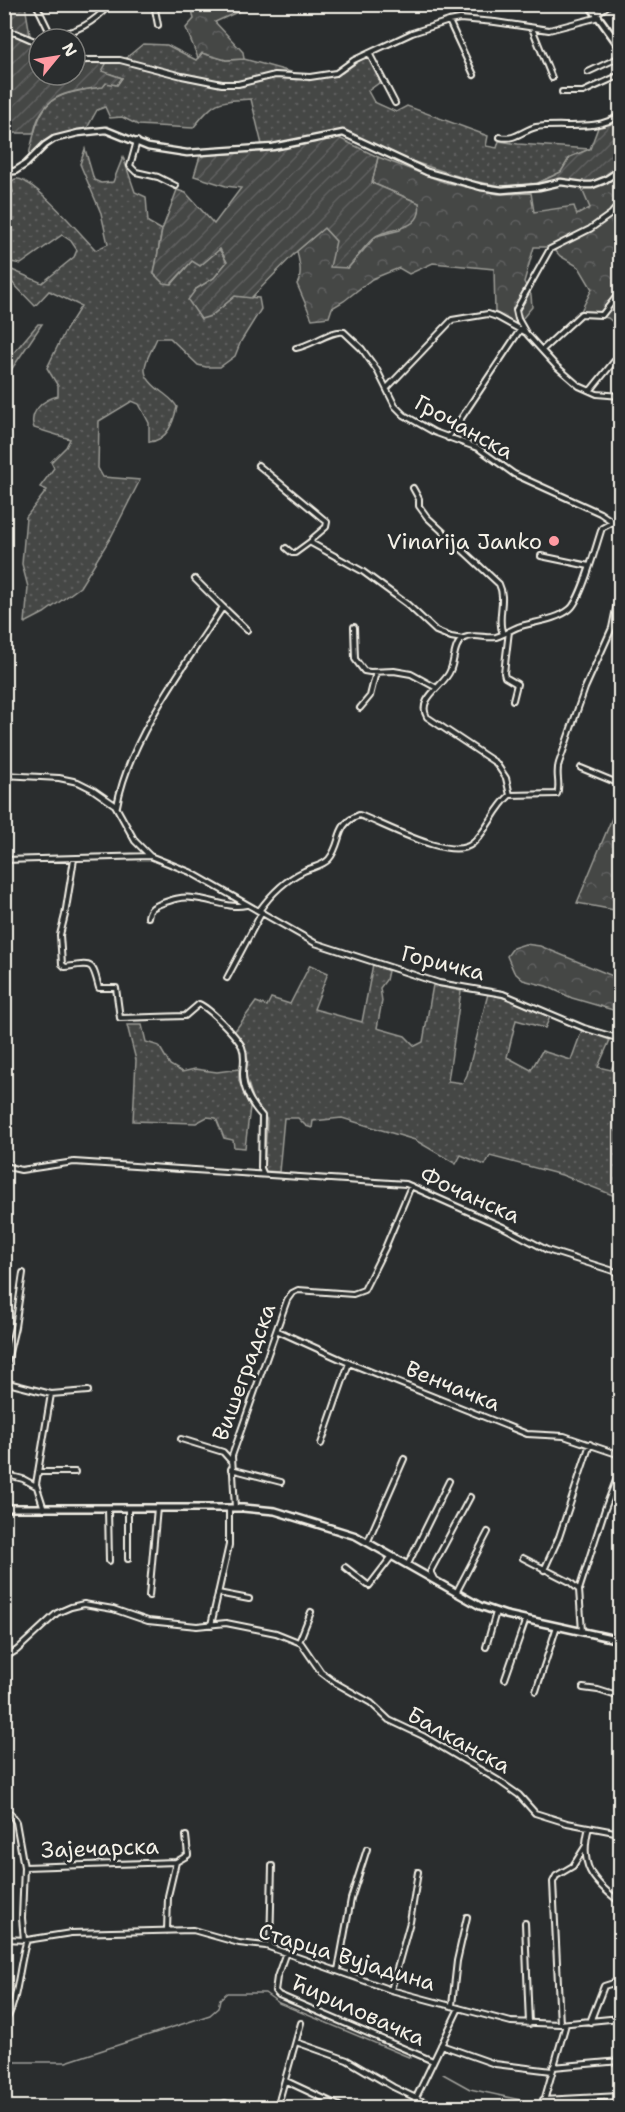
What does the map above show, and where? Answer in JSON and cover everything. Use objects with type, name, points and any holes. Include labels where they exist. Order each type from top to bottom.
[{"type":"main road","points":[[589,4],[621,47]]},
{"type":"main road","points":[[4,1508],[232,1508],[275,1511],[337,1529],[368,1541],[456,1594],[496,1612],[621,1640]]},
{"type":"street","points":[[36,4],[47,27]]},
{"type":"street","points":[[82,27],[110,4]]},
{"type":"street","points":[[154,4],[158,25]]},
{"type":"street","points":[[87,60],[120,60],[174,75],[230,84],[275,75],[298,77],[331,74],[412,33],[449,21],[460,19],[554,29],[598,16],[610,4]]},
{"type":"street","points":[[449,21],[474,75]]},
{"type":"street","points":[[532,28],[552,78]]},
{"type":"street","points":[[4,32],[16,33],[27,38]]},
{"type":"street","points":[[369,53],[395,103]]},
{"type":"street","points":[[588,72],[621,57]]},
{"type":"street","points":[[562,92],[583,92],[621,75]]},
{"type":"street","points":[[500,137],[512,138],[537,127],[606,122],[621,115]]},
{"type":"street","points":[[4,172],[15,171],[26,164],[54,139],[78,132],[106,130],[148,147],[187,153],[273,147],[343,133],[427,172],[481,187],[502,190],[561,182],[592,185],[621,170]]},
{"type":"street","points":[[136,141],[130,166],[136,172],[158,177],[176,186]]},
{"type":"street","points":[[528,336],[518,320],[516,310],[547,253],[555,245],[597,225],[621,203]]},
{"type":"street","points":[[542,351],[581,314],[602,315],[621,292]]},
{"type":"street","points":[[387,388],[452,320],[490,314],[528,336],[568,378],[590,391],[606,396],[621,396]]},
{"type":"street","points":[[448,438],[520,330]]},
{"type":"street","name":"Грочанска","points":[[296,348],[336,332],[344,332],[362,349],[387,388],[395,406],[404,415],[423,427],[477,448],[514,474],[621,524]]},
{"type":"street","points":[[590,391],[621,354]]},
{"type":"street","points":[[258,465],[327,522],[326,526],[310,542],[295,553],[286,548]]},
{"type":"street","points":[[413,488],[419,499],[418,506],[427,517],[499,584],[503,594],[500,624],[503,634]]},
{"type":"street","points":[[310,542],[362,571],[407,604],[436,631],[463,639],[474,636],[495,637],[564,613],[571,608],[579,597],[603,528],[613,522]]},
{"type":"street","points":[[541,556],[589,566]]},
{"type":"street","points":[[195,579],[247,630]]},
{"type":"street","points":[[510,795],[557,794],[559,789],[556,775],[559,763],[585,688],[612,628],[621,589]]},
{"type":"street","points":[[117,807],[125,774],[147,729],[167,692],[223,607]]},
{"type":"street","points":[[354,627],[356,659],[364,670],[411,674],[435,687]]},
{"type":"street","points":[[509,631],[504,673],[505,677],[517,684],[513,700]]},
{"type":"street","points":[[227,978],[260,912],[277,889],[303,871],[327,861],[341,829],[350,819],[359,814],[442,848],[461,849],[475,842],[510,795],[507,778],[496,763],[426,715],[425,705],[435,687],[449,674],[457,646],[463,639]]},
{"type":"street","points":[[360,708],[370,696],[376,672]]},
{"type":"street","points":[[580,768],[621,784]]},
{"type":"street","name":"Горичка","points":[[4,775],[60,778],[74,781],[102,795],[117,807],[135,842],[150,856],[190,872],[315,943],[440,983],[502,994],[584,1028],[621,1039]]},
{"type":"street","points":[[4,860],[150,856]]},
{"type":"street","points":[[74,859],[60,935],[62,964],[65,967],[83,964],[90,966],[96,972],[99,988],[116,988],[120,1018],[185,1016],[199,1004],[224,1024],[241,1045],[245,1062],[243,1073],[246,1089],[252,1104],[262,1116],[261,1168],[263,1174]]},
{"type":"street","name":"Горичка","points":[[148,917],[154,907],[183,897],[230,906],[246,905]]},
{"type":"street","name":"Фочанска","points":[[4,1166],[21,1170],[74,1162],[386,1182],[411,1186],[503,1227],[547,1250],[621,1273]]},
{"type":"street","name":"Вишеградска","points":[[211,1625],[230,1541],[231,1462],[244,1420],[278,1331],[285,1305],[294,1291],[301,1289],[354,1294],[364,1290],[389,1240],[411,1186]]},
{"type":"street","points":[[4,1374],[15,1327],[23,1273]]},
{"type":"street","name":"Венчачка","points":[[278,1331],[349,1363],[527,1434],[564,1436],[621,1455]]},
{"type":"street","points":[[321,1444],[349,1363]]},
{"type":"street","points":[[4,1382],[51,1394],[87,1391]]},
{"type":"street","points":[[44,1509],[36,1486],[51,1394]]},
{"type":"street","points":[[180,1439],[223,1452],[231,1462]]},
{"type":"street","points":[[544,1570],[591,1444]]},
{"type":"street","points":[[368,1541],[404,1459]]},
{"type":"street","points":[[231,1469],[281,1482]]},
{"type":"street","points":[[582,1631],[579,1590],[605,1509],[621,1470]]},
{"type":"street","points":[[38,1472],[75,1472]]},
{"type":"street","points":[[4,1474],[23,1479],[36,1486]]},
{"type":"street","points":[[408,1564],[449,1481]]},
{"type":"street","points":[[434,1581],[432,1570],[470,1497]]},
{"type":"street","points":[[108,1508],[109,1561]]},
{"type":"street","points":[[128,1508],[128,1558]]},
{"type":"street","points":[[149,1596],[157,1508]]},
{"type":"street","points":[[456,1594],[488,1532]]},
{"type":"street","points":[[345,1567],[369,1586],[393,1556]]},
{"type":"street","points":[[523,1558],[570,1582],[579,1590]]},
{"type":"street","points":[[218,1593],[249,1599]]},
{"type":"street","points":[[4,1659],[57,1613],[84,1604],[113,1609],[148,1621],[197,1626],[226,1623],[242,1625],[276,1633],[299,1642],[311,1612]]},
{"type":"street","points":[[486,1647],[496,1612]]},
{"type":"street","points":[[505,1679],[526,1619]]},
{"type":"street","points":[[536,1691],[557,1626]]},
{"type":"street","name":"Балканска","points":[[299,1642],[326,1676],[371,1703],[388,1720],[423,1736],[499,1780],[519,1795],[535,1813],[621,1833]]},
{"type":"street","points":[[583,1688],[621,1697]]},
{"type":"street","name":"Зајечарска","points":[[4,1811],[11,1814],[16,1822],[24,1867],[22,1918],[26,1940]]},
{"type":"street","points":[[589,1827],[585,1846],[586,1862],[591,1874],[621,1902]]},
{"type":"street","points":[[167,1931],[167,1901],[176,1862],[188,1855],[186,1836]]},
{"type":"street","points":[[560,2024],[553,1882],[556,1876],[573,1866],[585,1846]]},
{"type":"street","points":[[338,1970],[351,1899],[367,1849]]},
{"type":"street","name":"Зајечарска","points":[[24,1867],[176,1862]]},
{"type":"street","points":[[270,1947],[272,1866]]},
{"type":"street","points":[[390,1990],[410,1922],[418,1872]]},
{"type":"street","points":[[452,2006],[467,1917]]},
{"type":"street","points":[[525,1923],[529,2024]]},
{"type":"street","name":"Старца Вујадина","points":[[4,1939],[26,1940],[71,1933],[198,1931],[239,1943],[270,1947],[390,1990],[511,2022],[566,2024],[621,2018]]},
{"type":"street","points":[[4,2022],[11,2014],[26,1940]]},
{"type":"street","name":"Ћириловачка","points":[[286,1952],[277,1977],[275,1991],[279,1995],[433,2061]]},
{"type":"street","points":[[590,2022],[604,1986],[621,1982]]},
{"type":"street","points":[[411,2108],[459,2008]]},
{"type":"street","points":[[277,2108],[301,2024]]},
{"type":"street","points":[[542,2108],[566,2024]]},
{"type":"street","points":[[296,2042],[346,2060],[437,2108]]},
{"type":"street","points":[[441,2045],[495,2064],[553,2069],[621,2061]]},
{"type":"street","points":[[286,2081],[344,2108]]},
{"type":"street","points":[[543,2100],[621,2096]]},
{"type":"street","points":[[217,2108],[223,2103],[238,2108]]},
{"type":"shaded area","points":[[566,184],[581,187],[590,208],[577,215],[573,206],[533,213],[531,193],[554,185]]},
{"type":"green space","points":[[5,4],[25,5],[29,27],[27,34],[5,30]]},
{"type":"green space","points":[[191,5],[253,5],[215,22],[243,52],[244,59],[226,60],[202,53],[198,58],[186,28],[194,19]]},
{"type":"green space","points":[[4,35],[14,35],[27,41],[27,87],[87,87],[87,63],[107,62],[102,71],[122,78],[117,85],[106,83],[103,87],[67,93],[50,102],[43,110],[34,133],[5,133]]},
{"type":"green space","points":[[143,44],[167,45],[196,60],[202,53],[226,60],[244,59],[291,72],[301,78],[342,73],[369,54],[383,80],[368,91],[374,102],[396,112],[407,106],[488,136],[486,146],[497,148],[499,141],[590,149],[570,157],[561,172],[536,184],[501,186],[473,181],[405,159],[342,131],[262,145],[251,99],[230,100],[212,107],[193,128],[138,125],[122,117],[110,118],[105,107],[97,110],[87,128],[54,138],[28,159],[37,125],[48,105],[56,98],[67,94],[102,87],[106,83],[117,85],[122,78],[101,71],[107,62],[120,63]]},
{"type":"green space","points":[[620,116],[620,166],[603,180],[584,183],[564,179],[536,184],[561,172],[570,157],[590,149],[599,125],[615,121]]},
{"type":"green space","points":[[339,138],[378,157],[372,183],[419,203],[419,212],[412,223],[376,236],[348,268],[330,267],[336,241],[324,228],[297,251],[251,298],[235,296],[211,316],[201,319],[188,300],[196,289],[214,278],[227,262],[220,249],[200,266],[192,261],[171,284],[163,283],[154,274],[162,230],[177,190],[186,193],[214,224],[241,188],[194,176],[200,156],[268,151]]},
{"type":"green space","points":[[85,149],[94,180],[101,183],[113,182],[123,157],[135,192],[146,197],[148,222],[162,230],[154,274],[172,284],[192,261],[219,249],[227,262],[214,278],[196,289],[211,316],[235,296],[259,298],[261,309],[241,341],[235,356],[220,367],[198,365],[170,338],[157,338],[145,368],[149,380],[177,407],[169,430],[161,438],[149,442],[149,423],[139,404],[132,401],[99,421],[98,468],[103,477],[140,480],[111,537],[80,587],[44,613],[25,623],[28,587],[22,564],[26,517],[47,490],[40,487],[54,468],[51,462],[66,447],[70,439],[34,428],[33,417],[38,407],[58,396],[58,386],[47,368],[64,333],[81,306],[49,291],[35,306],[5,275],[5,267],[42,283],[74,257],[77,250],[71,241],[62,235],[21,264],[5,261],[5,199],[13,192],[10,183],[16,179],[26,182],[47,199],[96,250],[108,244],[101,213],[80,164]]},
{"type":"green space","points":[[378,157],[444,182],[498,194],[531,193],[534,212],[574,206],[577,215],[590,208],[581,187],[603,185],[620,171],[620,284],[616,290],[620,294],[620,328],[608,318],[580,313],[592,289],[579,267],[560,256],[552,247],[534,247],[524,282],[531,295],[532,307],[517,325],[495,312],[494,269],[433,263],[409,274],[399,268],[372,279],[332,308],[329,317],[312,319],[297,284],[300,272],[297,251],[324,228],[336,241],[348,268],[376,236],[400,230],[419,203],[372,183]]},
{"type":"green space","points":[[38,324],[42,324],[5,379],[5,363]]},
{"type":"green space","points":[[617,806],[620,807],[620,911],[577,903]]},
{"type":"green space","points":[[525,944],[540,946],[620,979],[620,1012],[523,980],[514,972],[507,956],[513,948]]},
{"type":"green space","points":[[373,964],[388,971],[386,980],[380,988],[382,1001],[377,1028],[405,1036],[415,1046],[423,1042],[433,985],[461,991],[448,1081],[463,1083],[467,1075],[488,994],[509,999],[550,1017],[545,1028],[516,1020],[507,1057],[531,1070],[542,1051],[571,1060],[582,1030],[610,1040],[598,1067],[611,1070],[620,1050],[620,1198],[562,1175],[490,1156],[485,1165],[461,1155],[456,1164],[415,1140],[342,1118],[313,1121],[312,1128],[306,1126],[298,1118],[284,1118],[279,1172],[266,1171],[264,1167],[267,1121],[255,1104],[245,1074],[248,1061],[244,1043],[234,1032],[256,1002],[267,1006],[271,998],[290,1004],[310,965],[328,973],[314,1009],[362,1022]]},
{"type":"green space","points":[[127,1025],[142,1025],[146,1042],[159,1046],[170,1065],[182,1072],[195,1069],[217,1072],[239,1069],[239,1081],[250,1107],[245,1148],[234,1147],[233,1140],[224,1138],[216,1118],[207,1117],[196,1123],[133,1121],[136,1060]]},
{"type":"waterway","points":[[4,2062],[66,2062],[210,2015],[218,2008],[220,1999],[227,1993],[265,1993],[279,2003],[411,2058]]},
{"type":"waterway","points":[[443,2074],[470,2089],[534,2103]]},
{"type":"waterway","points":[[547,2105],[620,2104]]},
{"type":"place","name":"Vinarija Janko","points":[[554,541]]}]
